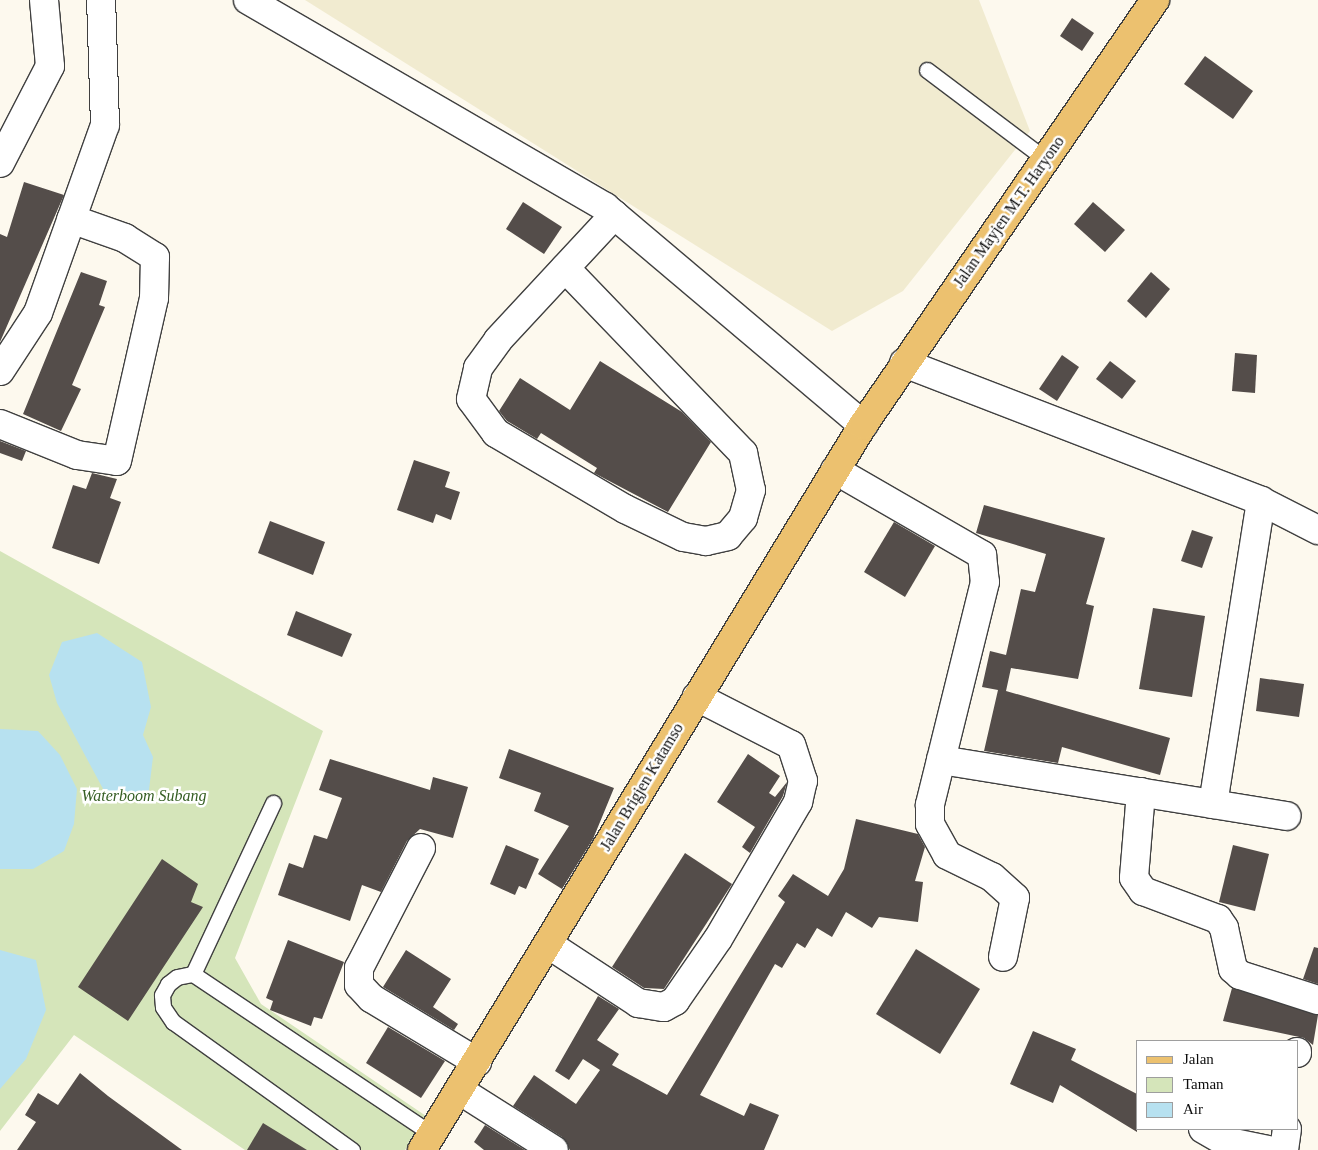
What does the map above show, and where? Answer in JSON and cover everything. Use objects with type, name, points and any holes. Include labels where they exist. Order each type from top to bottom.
[{"type":"main road","name":"Jalan Mayjen M.T. Haryono","points":[[863,425],[1155,0]]},
{"type":"main road","name":"Jalan Brigjen Katamso","points":[[427,1142],[863,425]]},
{"type":"street","points":[[0,163],[50,66],[44,0]]},
{"type":"street","points":[[0,370],[38,313],[105,125],[101,0]]},
{"type":"street","points":[[248,0],[614,214],[863,425]]},
{"type":"street","points":[[565,268],[743,453],[750,490],[743,518],[728,536],[706,541],[683,537],[626,509],[496,433],[476,409],[471,399],[478,368],[565,268],[614,214]]},
{"type":"street","points":[[0,424],[77,456],[117,461],[154,298],[155,257],[125,238],[72,219]]},
{"type":"street","points":[[904,363],[1261,502],[1318,530]]},
{"type":"street","points":[[835,470],[982,555],[985,582],[941,760],[930,824],[947,856],[992,877],[1015,898],[1003,957]]},
{"type":"street","points":[[1213,804],[1261,502]]},
{"type":"street","points":[[548,944],[638,1003],[664,1007],[675,1001],[718,939],[798,802],[803,781],[791,745],[697,697]]},
{"type":"street","points":[[941,760],[1286,816]]},
{"type":"street","points":[[1141,792],[1134,878],[1143,891],[1218,919],[1224,928],[1233,969],[1240,975],[1318,1000]]},
{"type":"street","points":[[421,848],[359,968],[359,985],[371,998],[477,1062]]},
{"type":"street","points":[[459,1090],[554,1150]]},
{"type":"street","points":[[1205,1130],[1224,1141],[1268,1150]]},
{"type":"street","points":[[1284,1150],[1287,1130]]},
{"type":"lane","points":[[927,70],[1045,159]]},
{"type":"lane","points":[[193,974],[273,803]]},
{"type":"lane","points":[[352,1150],[172,1022],[162,995],[177,977],[193,974],[427,1142]]},
{"type":"shaded area","points":[[305,0],[979,0],[1030,131],[903,291],[832,331]]},
{"type":"green space","name":"Waterboom Subang","points":[[0,551],[323,731],[235,958],[261,1004],[426,1116],[405,1150],[245,1150],[74,1035],[0,1131]]},
{"type":"water","points":[[97,633],[142,662],[151,707],[143,735],[153,757],[148,798],[109,800],[57,703],[49,675],[62,642]]},
{"type":"water","points":[[0,729],[38,731],[60,755],[77,789],[74,824],[64,851],[33,869],[0,869]]},
{"type":"water","points":[[0,950],[36,960],[46,1010],[26,1059],[0,1089]]},
{"type":"building","points":[[1072,18],[1094,33],[1082,51],[1060,36]]},
{"type":"building","points":[[1205,56],[1253,91],[1233,119],[1184,84]]},
{"type":"building","points":[[24,182],[64,195],[0,342],[0,234],[7,237]]},
{"type":"building","points":[[523,202],[562,227],[544,254],[506,229]]},
{"type":"building","points":[[1093,202],[1125,230],[1105,252],[1074,224]]},
{"type":"building","points":[[81,272],[107,281],[99,305],[105,307],[72,385],[81,389],[61,431],[23,414]]},
{"type":"building","points":[[1151,272],[1170,289],[1146,318],[1127,301]]},
{"type":"building","points":[[1235,353],[1257,355],[1255,393],[1232,391]]},
{"type":"building","points":[[1062,355],[1079,367],[1057,401],[1039,389]]},
{"type":"building","points":[[600,361],[682,412],[711,442],[668,512],[594,473],[597,468],[541,433],[537,439],[507,421],[499,411],[520,378],[570,410]]},
{"type":"building","points":[[1110,361],[1136,381],[1122,399],[1096,379]]},
{"type":"building","points":[[0,441],[26,451],[22,461],[0,453]]},
{"type":"building","points":[[414,460],[450,472],[445,487],[460,492],[451,520],[436,514],[433,523],[397,510]]},
{"type":"building","points":[[92,473],[117,479],[110,498],[121,502],[99,564],[52,548],[73,485],[86,489]]},
{"type":"building","points":[[984,505],[1105,538],[1086,604],[1094,606],[1078,679],[1011,668],[1006,691],[1170,738],[1160,775],[1062,747],[1058,763],[984,751],[998,690],[982,687],[990,651],[1006,655],[1021,589],[1035,592],[1046,554],[976,533]]},
{"type":"building","points":[[270,521],[325,542],[313,575],[258,553]]},
{"type":"building","points":[[894,522],[935,546],[905,597],[864,572]]},
{"type":"building","points":[[1192,530],[1213,537],[1202,568],[1181,561]]},
{"type":"building","points":[[1153,608],[1205,616],[1192,697],[1139,689]]},
{"type":"building","points":[[296,611],[352,634],[342,657],[287,635]]},
{"type":"building","points":[[1260,678],[1304,684],[1299,717],[1256,711]]},
{"type":"building","points":[[509,749],[614,788],[593,839],[562,889],[538,874],[569,826],[534,811],[541,793],[499,778]]},
{"type":"building","points":[[748,754],[780,776],[769,793],[775,797],[787,782],[783,796],[750,853],[742,847],[755,827],[717,802]]},
{"type":"building","points":[[330,759],[430,790],[433,777],[468,787],[453,838],[420,829],[407,841],[381,892],[362,885],[350,921],[278,895],[289,863],[303,868],[314,835],[327,839],[342,798],[319,790]]},
{"type":"building","points":[[856,819],[918,834],[925,847],[915,881],[923,882],[918,922],[879,917],[872,928],[846,912],[832,937],[817,928],[805,948],[797,943],[782,968],[775,964],[700,1095],[744,1116],[750,1103],[779,1115],[764,1150],[570,1150],[562,1137],[513,1106],[534,1075],[576,1104],[600,1070],[583,1059],[569,1080],[555,1071],[598,996],[619,1009],[597,1040],[619,1054],[612,1065],[667,1095],[785,902],[778,896],[793,874],[828,896],[844,869]]},
{"type":"building","points":[[506,845],[539,859],[526,889],[519,886],[515,895],[490,884]]},
{"type":"building","points":[[1233,845],[1269,854],[1255,911],[1219,902]]},
{"type":"building","points":[[685,853],[732,884],[664,989],[644,988],[612,967]]},
{"type":"building","points":[[162,859],[198,884],[191,902],[203,907],[128,1021],[78,987]]},
{"type":"building","points":[[288,940],[344,962],[322,1019],[314,1017],[311,1026],[270,1010],[273,1001],[266,998]]},
{"type":"building","points":[[1314,947],[1318,948],[1318,984],[1303,979]]},
{"type":"building","points":[[916,949],[980,989],[940,1054],[876,1014]]},
{"type":"building","points":[[406,950],[451,979],[433,1007],[458,1024],[454,1030],[383,987]]},
{"type":"building","points":[[1232,988],[1318,1015],[1313,1045],[1304,1038],[1223,1021]]},
{"type":"building","points":[[388,1027],[445,1061],[421,1098],[366,1063]]},
{"type":"building","points":[[1033,1031],[1076,1049],[1071,1060],[1136,1093],[1137,1132],[1060,1085],[1053,1103],[1010,1084]]},
{"type":"building","points":[[80,1073],[182,1150],[17,1150],[36,1122],[25,1115],[38,1093],[58,1105]]},
{"type":"building","points":[[263,1123],[307,1150],[247,1150]]},
{"type":"building","points":[[485,1125],[525,1150],[484,1150],[474,1142]]}]
